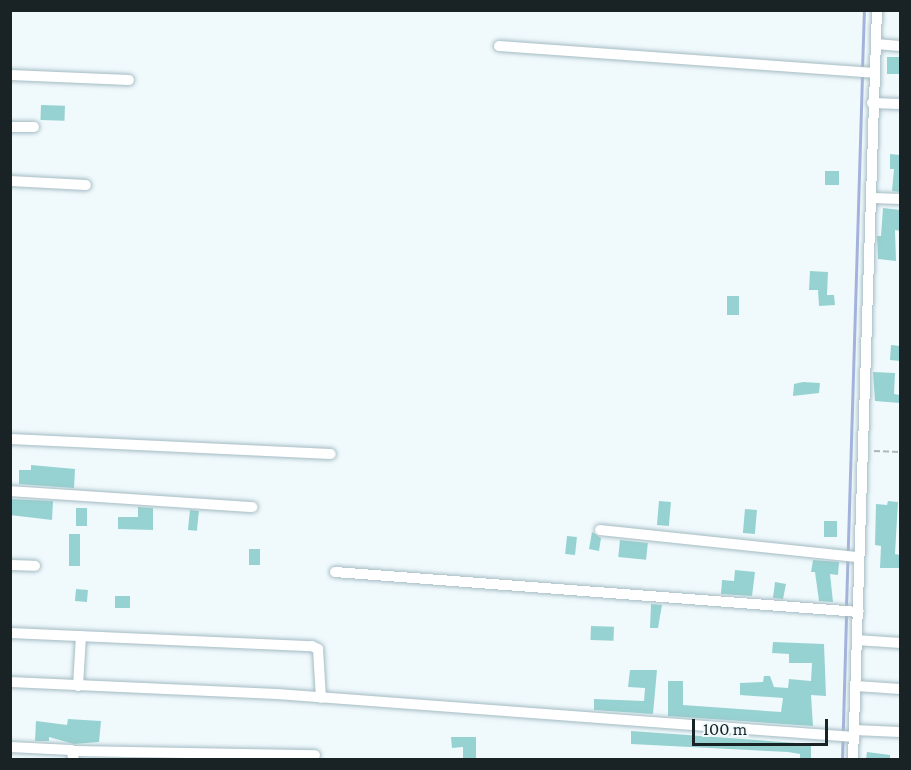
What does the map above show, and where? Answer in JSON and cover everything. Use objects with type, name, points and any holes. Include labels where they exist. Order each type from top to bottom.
[{"type":"street","points":[[853,759],[852,734],[857,640],[856,556],[864,451],[873,198],[871,73],[876,44],[877,10]]},
{"type":"street","points":[[876,44],[900,46]]},
{"type":"street","points":[[499,46],[871,73]]},
{"type":"street","points":[[10,75],[129,80]]},
{"type":"street","points":[[872,103],[900,104]]},
{"type":"street","points":[[10,127],[34,128]]},
{"type":"street","points":[[10,181],[86,185]]},
{"type":"street","points":[[873,198],[900,199]]},
{"type":"street","points":[[10,439],[331,454]]},
{"type":"street","points":[[10,491],[252,507]]},
{"type":"street","points":[[600,530],[856,556]]},
{"type":"street","points":[[10,564],[35,566]]},
{"type":"street","points":[[335,572],[855,611]]},
{"type":"street","points":[[10,633],[312,646],[318,649],[321,698]]},
{"type":"street","points":[[78,686],[81,636]]},
{"type":"street","points":[[857,640],[900,643]]},
{"type":"street","points":[[10,682],[321,698],[833,737],[900,732]]},
{"type":"street","points":[[856,686],[900,689]]},
{"type":"street","points":[[10,747],[74,755],[315,755]]},
{"type":"path","points":[[864,451],[900,452]]},
{"type":"building","points":[[887,57],[900,57],[900,74],[887,74]]},
{"type":"building","points":[[41,105],[65,106],[64,121],[40,120]]},
{"type":"building","points":[[890,154],[900,155],[900,192],[892,191],[894,169],[890,169]]},
{"type":"building","points":[[825,171],[839,171],[839,185],[825,185]]},
{"type":"building","points":[[883,208],[900,210],[900,231],[895,230],[896,261],[878,259],[877,236],[881,236]]},
{"type":"building","points":[[810,271],[828,272],[827,295],[834,295],[835,305],[819,306],[818,290],[809,290]]},
{"type":"building","points":[[727,296],[739,296],[739,315],[727,315]]},
{"type":"building","points":[[891,345],[900,346],[900,361],[890,360]]},
{"type":"building","points":[[873,372],[895,373],[894,394],[900,395],[900,403],[875,401]]},
{"type":"building","points":[[820,383],[819,393],[793,396],[794,384]]},
{"type":"building","points":[[31,465],[75,469],[74,488],[19,484],[19,470],[31,470]]},
{"type":"building","points":[[10,499],[53,501],[52,520],[10,515]]},
{"type":"building","points":[[659,501],[671,502],[669,526],[657,525]]},
{"type":"building","points":[[888,501],[898,502],[895,554],[900,555],[900,568],[880,568],[881,546],[875,545],[876,504],[887,505]]},
{"type":"building","points":[[138,507],[153,508],[153,530],[118,529],[118,517],[138,517]]},
{"type":"building","points":[[76,508],[87,508],[87,526],[76,526]]},
{"type":"building","points":[[745,509],[757,510],[755,534],[743,533]]},
{"type":"building","points":[[190,510],[199,511],[197,531],[188,530]]},
{"type":"building","points":[[824,521],[837,521],[837,537],[824,537]]},
{"type":"building","points":[[592,532],[601,538],[599,551],[589,549]]},
{"type":"building","points":[[69,534],[80,534],[80,566],[69,566]]},
{"type":"building","points":[[567,536],[577,537],[575,555],[565,554]]},
{"type":"building","points":[[620,540],[648,543],[646,560],[618,557]]},
{"type":"building","points":[[249,549],[260,549],[260,565],[249,565]]},
{"type":"building","points":[[813,560],[839,562],[838,575],[830,574],[833,602],[819,601],[815,572],[811,572]]},
{"type":"building","points":[[735,570],[755,572],[752,596],[721,594],[722,580],[734,581]]},
{"type":"building","points":[[775,582],[786,584],[783,599],[773,598]]},
{"type":"building","points":[[76,589],[88,590],[87,602],[75,601]]},
{"type":"building","points":[[115,596],[130,596],[130,608],[115,608]]},
{"type":"building","points":[[651,604],[662,605],[658,628],[650,628]]},
{"type":"building","points":[[591,626],[614,627],[613,641],[591,640]]},
{"type":"building","points":[[773,642],[824,644],[826,696],[811,695],[813,726],[668,716],[668,681],[683,681],[683,705],[781,712],[783,698],[740,695],[740,683],[763,682],[764,676],[770,676],[774,687],[788,688],[789,679],[811,681],[812,663],[789,663],[789,654],[772,653]]},
{"type":"building","points":[[630,670],[657,670],[653,714],[594,710],[594,699],[644,701],[645,688],[628,687]]},
{"type":"building","points":[[68,719],[101,721],[99,742],[74,744],[49,737],[49,741],[35,741],[36,721],[67,725]]},
{"type":"building","points":[[631,731],[811,744],[811,759],[800,759],[800,754],[788,752],[631,744]]},
{"type":"building","points":[[451,737],[476,737],[476,759],[463,759],[463,747],[452,748]]},
{"type":"building","points":[[867,752],[890,755],[890,759],[866,759]]},
{"type":"waterway","points":[[862,69],[864,10]]},
{"type":"waterway","points":[[846,608],[862,75]]},
{"type":"waterway","points":[[842,760],[846,615]]}]
